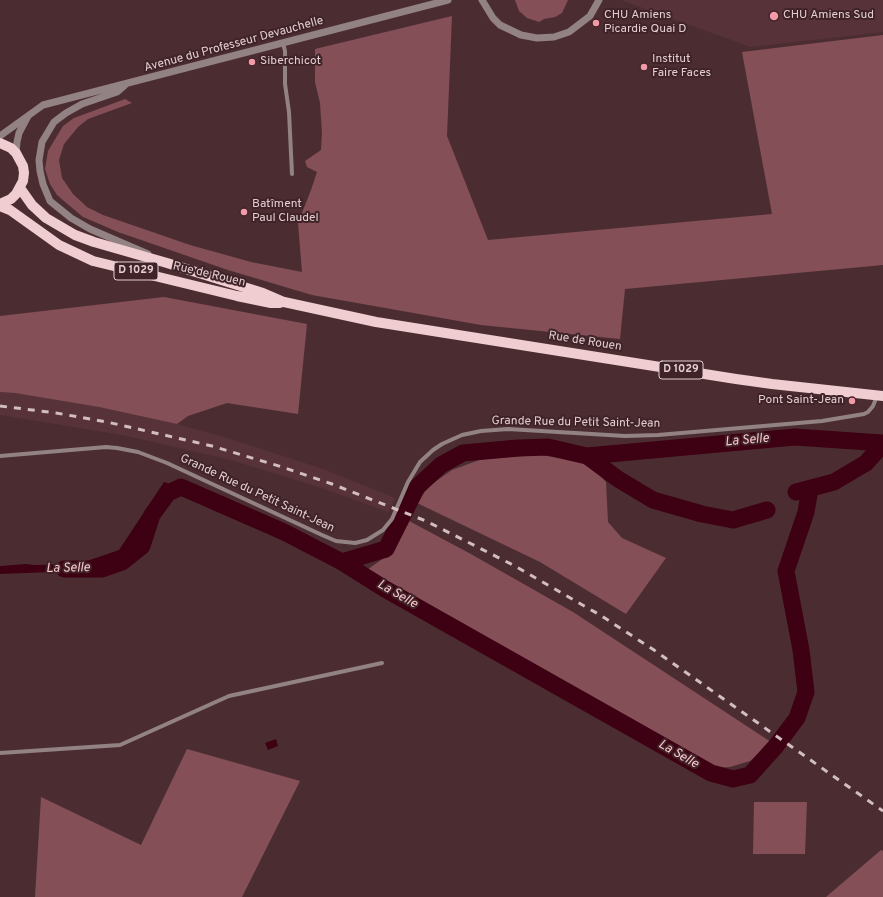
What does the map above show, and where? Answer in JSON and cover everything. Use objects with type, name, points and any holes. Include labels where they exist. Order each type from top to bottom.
[{"type":"main road","points":[[0,143],[11,148],[16,153],[23,166],[23,181],[20,188],[11,199],[0,205]]},
{"type":"main road","name":"Rue de Rouen","points":[[20,188],[32,205],[46,218],[75,235],[94,242],[167,262],[263,293],[284,302],[376,322],[772,384],[880,396]]},
{"type":"main road","name":"Rue de Rouen","points":[[0,205],[10,210],[59,245],[93,261],[272,303],[284,302]]},
{"type":"street","name":"Avenue du Professeur Devauchelle","points":[[0,136],[43,105],[448,0]]},
{"type":"street","points":[[475,0],[483,2],[500,24],[521,35],[537,38],[554,37],[569,32],[590,16],[599,0]]},
{"type":"street","points":[[284,43],[285,84],[289,112],[292,174]]},
{"type":"street","points":[[126,84],[117,92],[82,104],[54,122],[42,142],[39,160],[43,184],[50,201],[71,218],[90,229],[167,262]]},
{"type":"street","points":[[16,153],[18,138],[28,116]]},
{"type":"street","name":"Grande Rue du Petit Saint-Jean","points":[[0,456],[106,447],[138,452],[167,463],[336,541],[355,543],[367,540],[383,530],[392,519],[408,482],[420,462],[442,444],[462,435],[480,431],[508,429],[625,436],[658,435],[816,422],[864,414],[868,412],[880,396]]},
{"type":"street","points":[[0,753],[120,745],[229,696],[382,663]]},
{"type":"shaded area","points":[[515,0],[568,0],[562,13],[539,22],[527,18],[519,11]]},
{"type":"shaded area","name":"CHU Amiens Sud","points":[[621,0],[883,0],[883,32],[751,47]]},
{"type":"shaded area","points":[[452,16],[447,136],[488,240],[772,214],[742,52],[883,35],[883,265],[625,289],[620,339],[481,325],[312,295],[228,270],[118,232],[83,217],[57,195],[50,184],[45,169],[48,151],[63,126],[74,118],[125,99],[132,103],[88,119],[78,127],[64,144],[59,160],[62,178],[73,194],[87,207],[103,215],[190,245],[251,262],[302,272],[298,223],[317,172],[307,167],[305,161],[321,150],[322,133],[320,103],[315,82],[315,49]]},
{"type":"shaded area","points":[[164,297],[307,324],[298,414],[227,403],[188,416],[177,424],[99,407],[15,393],[0,392],[0,316]]},
{"type":"shaded area","points":[[0,392],[15,393],[99,407],[177,424],[230,439],[320,468],[395,498],[388,512],[322,488],[231,460],[123,435],[0,415]]},
{"type":"shaded area","points":[[540,455],[587,462],[606,482],[608,522],[622,538],[666,558],[626,614],[540,562],[417,503],[429,486],[452,470],[482,459]]},
{"type":"shaded area","points":[[409,521],[573,612],[771,742],[750,761],[730,767],[713,768],[367,570],[392,552]]},
{"type":"shaded area","points":[[187,749],[300,781],[242,897],[35,897],[41,797],[141,845]]},
{"type":"shaded area","points":[[754,802],[807,802],[805,854],[753,854]]},
{"type":"shaded area","points":[[881,850],[883,851],[883,897],[826,897]]},
{"type":"water","points":[[164,482],[168,483],[142,531],[132,546],[119,559],[77,571],[0,574],[0,566],[26,564],[78,564],[119,550]]},
{"type":"water","points":[[276,739],[278,746],[268,750],[265,743]]},
{"type":"waterway","name":"La Selle","points":[[64,569],[102,569],[122,562],[142,546],[152,515],[168,493],[181,487],[284,532],[342,562],[386,549],[417,487],[441,465],[463,453],[548,447],[587,456],[795,437],[883,443]]},
{"type":"waterway","name":"La Selle","points":[[796,492],[834,482],[866,463],[883,444]]},
{"type":"waterway","name":"La Selle","points":[[587,456],[618,479],[653,500],[702,514],[733,520],[767,510]]},
{"type":"waterway","name":"La Selle","points":[[342,562],[385,589],[711,773],[733,779],[750,775],[776,746],[797,718],[806,692],[801,650],[786,571],[806,512],[810,489]]},
{"type":"railway","points":[[0,406],[56,413],[107,422],[212,446],[332,484],[426,521],[513,565],[600,615],[654,650],[883,811]]},
{"type":"place","name":"CHU Amiens Sud","points":[[774,16]]},
{"type":"place","name":"CHU Amiens Picardie Quai D","points":[[596,23]]},
{"type":"place","name":"Siberchicot","points":[[252,62]]},
{"type":"place","name":"Institut Faire Faces","points":[[644,67]]},
{"type":"place","name":"Batîment Paul Claudel","points":[[244,212]]},
{"type":"place","name":"Pont Saint-Jean","points":[[852,401]]}]
